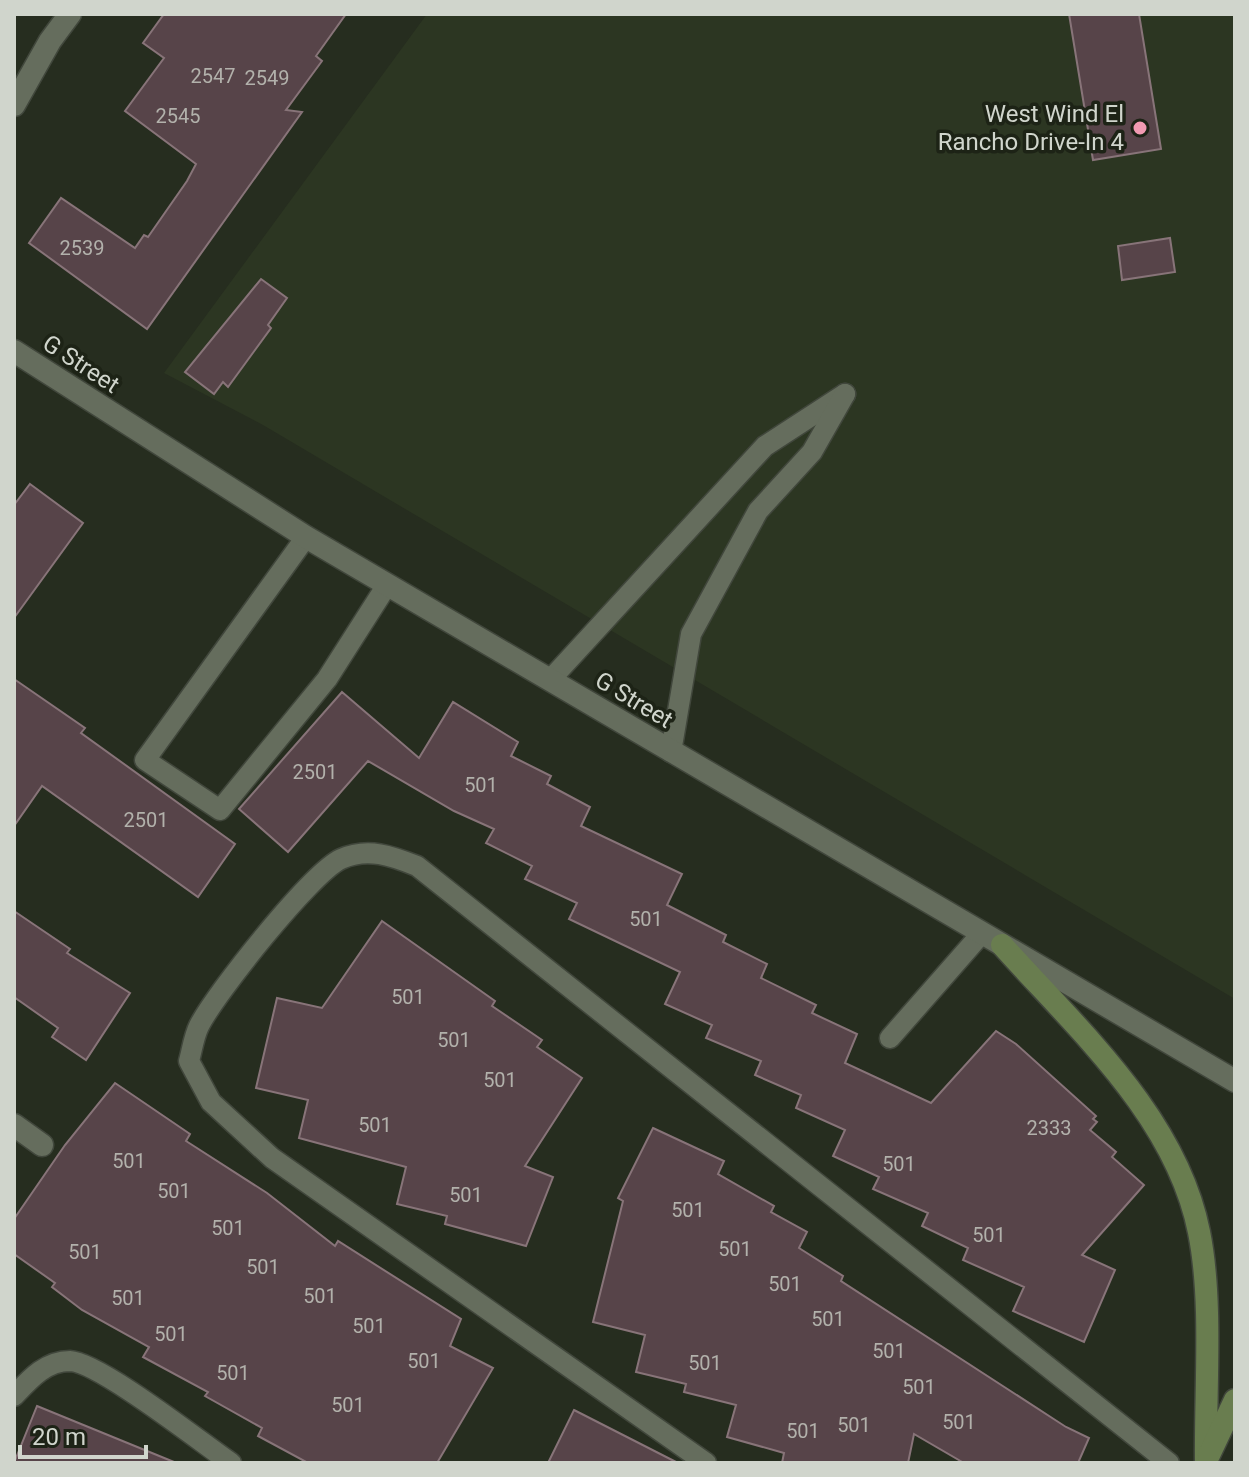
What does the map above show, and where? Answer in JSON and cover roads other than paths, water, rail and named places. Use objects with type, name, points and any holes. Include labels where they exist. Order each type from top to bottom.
[{"type":"main road","points":[[1002,945],[1148,1115],[1184,1182],[1203,1257],[1206,1462]]},
{"type":"main road","points":[[1206,1462],[1235,1400]]},
{"type":"street","points":[[14,105],[50,41],[70,14]]},
{"type":"street","name":"G Street","points":[[14,351],[306,537],[1235,1081]]},
{"type":"street","points":[[14,1125],[42,1145]]},
{"type":"lane","points":[[550,680],[765,446],[845,394],[812,452],[758,511],[691,634],[671,752]]},
{"type":"lane","points":[[306,537],[145,760],[220,810],[327,679],[387,585]]},
{"type":"lane","points":[[706,1463],[272,1158],[211,1102],[189,1061],[199,1026],[247,958],[307,887],[341,859],[380,851],[417,866],[1169,1463]]},
{"type":"lane","points":[[890,1038],[982,933]]},
{"type":"lane","points":[[14,1396],[38,1370],[70,1361],[104,1375],[231,1463]]},
{"type":"place","name":"West Wind El Rancho Drive-In 4","points":[[1140,128]]}]
